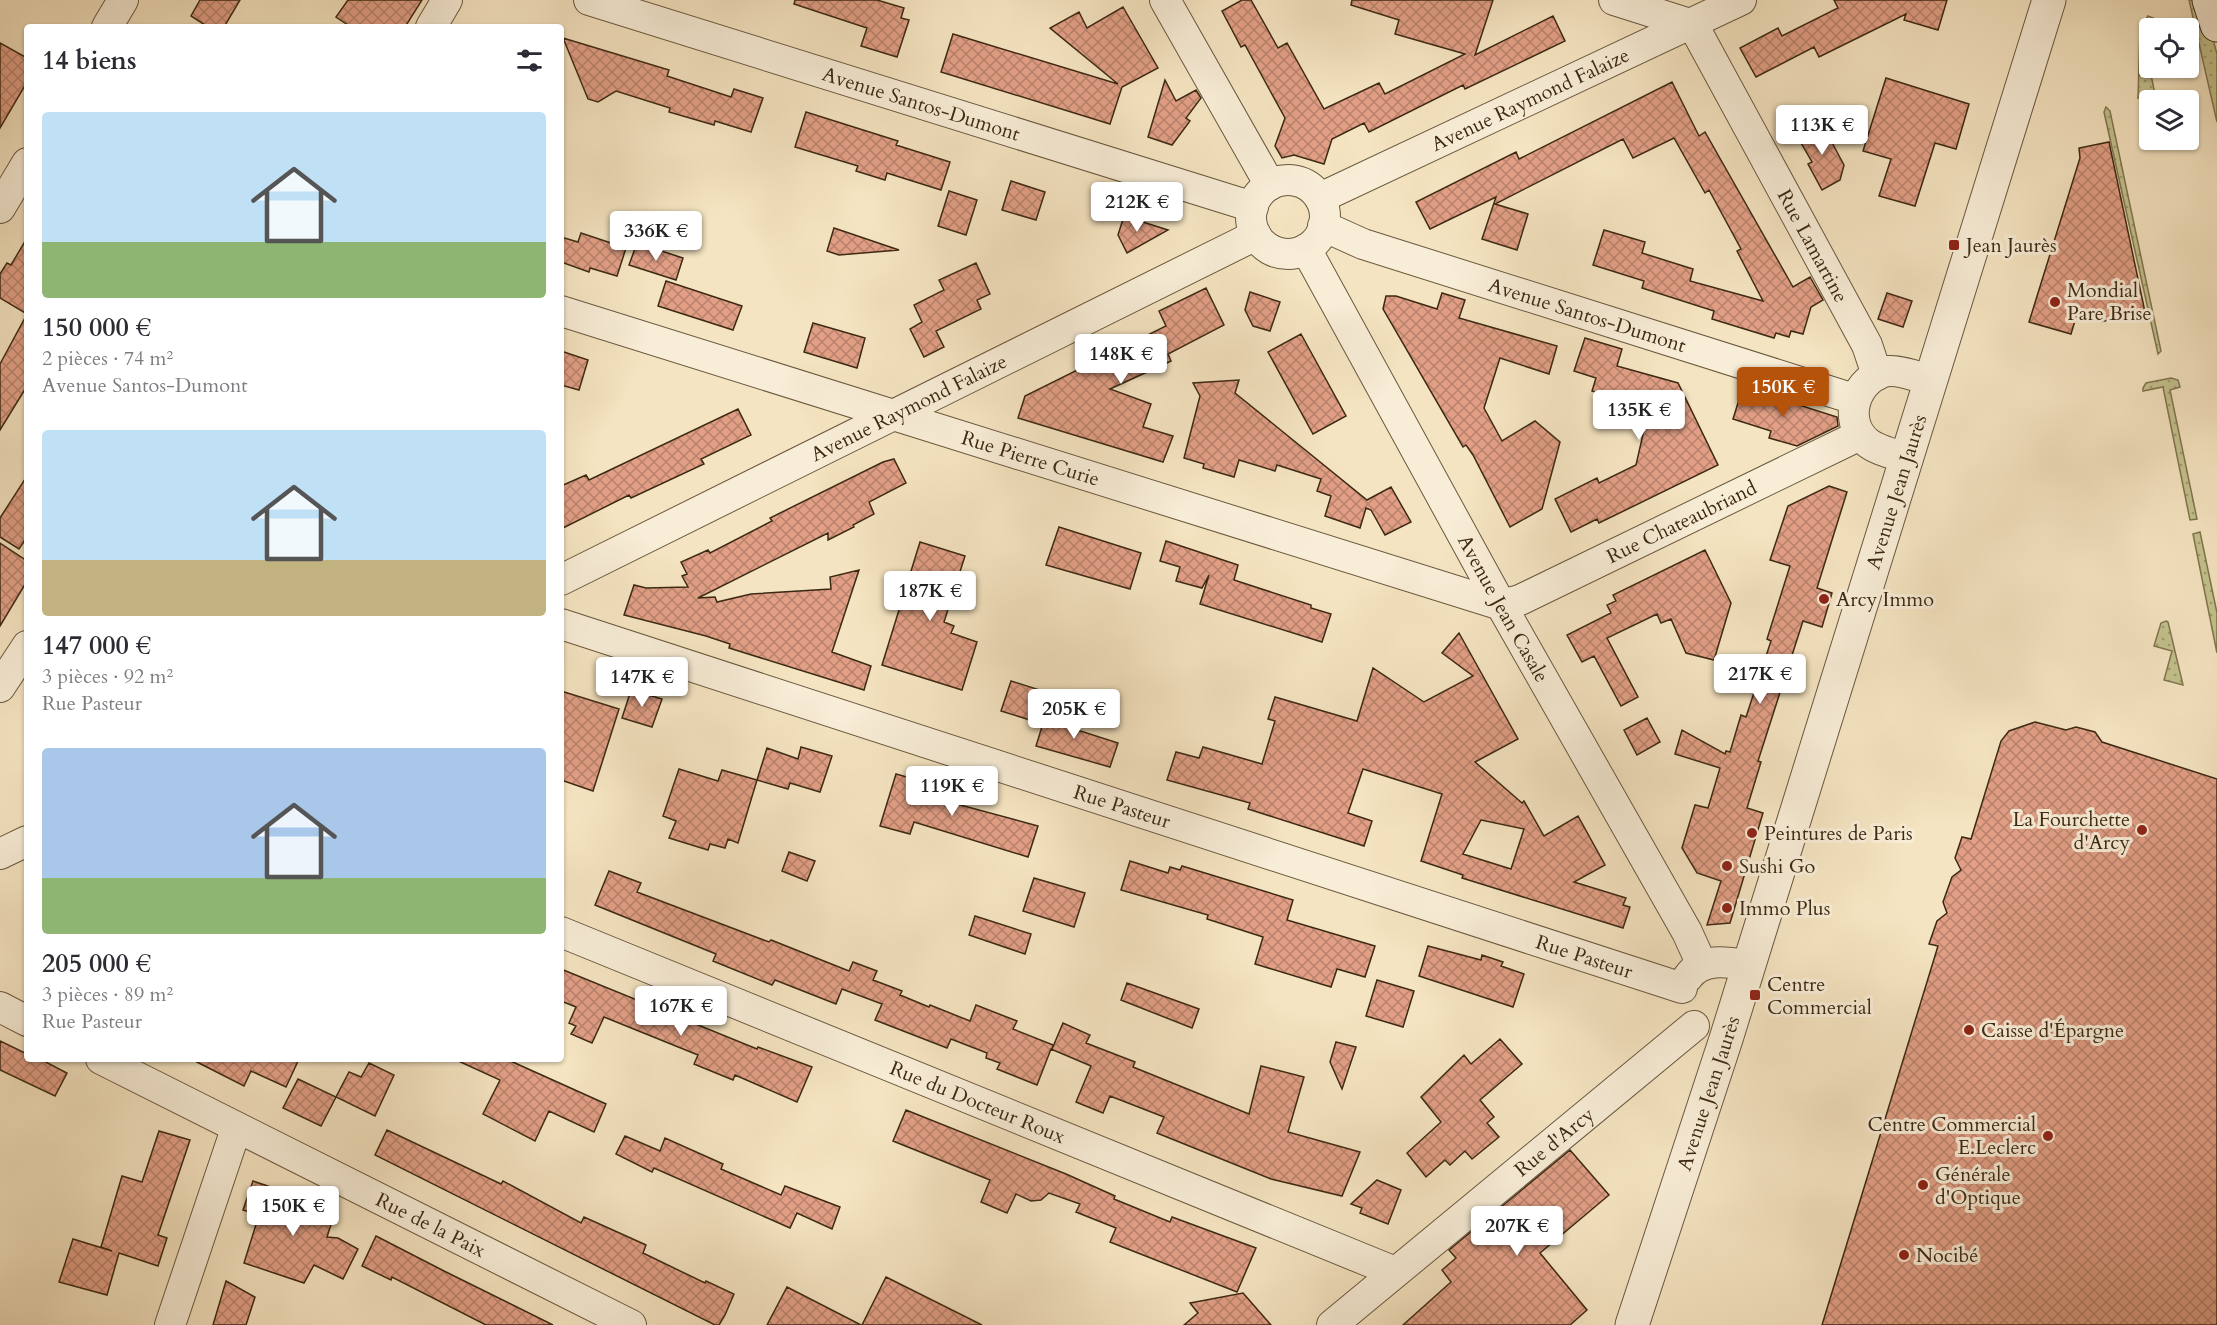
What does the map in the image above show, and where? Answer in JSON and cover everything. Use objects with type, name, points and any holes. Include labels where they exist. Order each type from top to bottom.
[{"type":"street","points":[[109,24],[123,0]]},
{"type":"street","points":[[433,24],[447,0]]},
{"type":"street","name":"Avenue Santos-Dumont","points":[[589,0],[1260,209],[1292,180],[1303,183],[1316,224],[1363,244],[1854,399]]},
{"type":"street","points":[[1165,0],[1260,209],[1263,244],[1284,253],[1316,224]]},
{"type":"street","points":[[1614,0],[1693,25]]},
{"type":"street","name":"Avenue Raymond Falaize","points":[[1316,224],[1741,0]]},
{"type":"street","name":"Avenue Jean Jaurès","points":[[1632,1325],[1726,1039],[2049,0]]},
{"type":"street","points":[[2210,0],[2217,25]]},
{"type":"street","name":"Rue Lamartine","points":[[1693,25],[1867,345],[1877,375]]},
{"type":"street","points":[[0,208],[24,168]]},
{"type":"street","name":"Avenue Raymond Falaize","points":[[564,578],[888,416],[1260,209]]},
{"type":"street","name":"Avenue Jean Casale","points":[[1316,224],[1501,605],[1687,932],[1702,965]]},
{"type":"street","name":"Rue Pierre Curie","points":[[564,312],[888,416],[1501,605]]},
{"type":"street","points":[[1906,458],[1869,444],[1860,435],[1855,419],[1854,399],[1865,383],[1877,375],[1891,371],[1930,380]]},
{"type":"street","name":"Rue Chateaubriand","points":[[1501,605],[1520,600],[1860,435]]},
{"type":"street","name":"Rue Pasteur","points":[[564,625],[1682,988]]},
{"type":"street","points":[[0,687],[24,651]]},
{"type":"street","points":[[0,854],[24,842]]},
{"type":"street","name":"Rue du Docteur Roux","points":[[564,933],[1395,1272]]},
{"type":"street","points":[[1726,1039],[1702,1034],[1694,1026],[1682,1011],[1682,988],[1690,974],[1702,965],[1715,962],[1748,965]]},
{"type":"street","points":[[0,1007],[24,1019]]},
{"type":"street","name":"Rue d'Arcy","points":[[1332,1325],[1694,1026]]},
{"type":"street","name":"Rue de la Paix","points":[[107,1062],[236,1129],[631,1325]]},
{"type":"street","points":[[170,1325],[236,1129]]},
{"type":"shaded area","points":[[2189,0],[2202,0],[2217,54],[2217,122],[2199,44],[2199,18],[2193,18]]},
{"type":"shaded area","points":[[2139,64],[2139,78],[2152,78],[2154,90],[2139,90],[2138,98]]},
{"type":"shaded area","points":[[2106,107],[2110,111],[2161,351],[2158,354],[2104,112]]},
{"type":"shaded area","points":[[2171,378],[2178,380],[2180,387],[2170,390],[2197,519],[2190,520],[2163,387],[2143,391],[2146,383]]},
{"type":"shaded area","points":[[2200,532],[2217,613],[2217,653],[2193,534]]},
{"type":"shaded area","points":[[2166,621],[2183,685],[2164,680],[2172,651],[2154,646],[2161,623]]},
{"type":"building","points":[[200,0],[240,0],[226,24],[203,24],[191,16]]},
{"type":"building","points":[[348,0],[422,0],[407,24],[346,24],[336,17]]},
{"type":"building","points":[[795,0],[877,0],[904,8],[901,18],[909,20],[897,57],[861,46],[867,28],[794,4]]},
{"type":"building","points":[[1242,0],[1251,0],[1278,48],[1287,43],[1324,109],[1379,83],[1385,94],[1465,54],[1395,34],[1399,20],[1351,5],[1352,0],[1493,0],[1475,55],[1553,16],[1565,41],[1465,89],[1463,85],[1369,132],[1364,123],[1332,139],[1324,164],[1294,155],[1282,158],[1275,146],[1285,118],[1245,45],[1241,47],[1222,11]]},
{"type":"building","points":[[1834,0],[1947,0],[1938,30],[1904,20],[1906,14],[1819,57],[1814,47],[1756,77],[1740,48],[1778,28],[1782,36],[1838,8]]},
{"type":"building","points":[[1123,7],[1158,68],[1122,87],[1110,124],[941,72],[953,34],[1118,84],[1050,28],[1079,12],[1087,28]]},
{"type":"building","points":[[564,38],[669,70],[667,76],[731,97],[734,89],[763,98],[751,132],[715,121],[714,125],[669,112],[670,108],[616,91],[598,102],[588,99]]},
{"type":"building","points":[[0,43],[24,56],[24,87],[0,128]]},
{"type":"building","points":[[1886,78],[1969,104],[1956,149],[1935,143],[1915,206],[1879,196],[1891,159],[1863,151]]},
{"type":"building","points":[[1165,80],[1176,101],[1196,90],[1201,98],[1186,118],[1190,121],[1172,145],[1148,137]]},
{"type":"building","points":[[1672,82],[1699,136],[1705,132],[1793,287],[1810,277],[1823,300],[1811,307],[1803,334],[1791,331],[1789,337],[1776,333],[1774,338],[1712,319],[1714,311],[1642,288],[1644,281],[1593,265],[1604,230],[1645,242],[1642,253],[1693,269],[1690,281],[1763,301],[1737,251],[1741,249],[1709,190],[1705,193],[1674,138],[1633,158],[1623,139],[1495,204],[1528,214],[1517,250],[1482,239],[1496,197],[1430,229],[1416,202],[1516,152],[1519,159]]},
{"type":"building","points":[[806,112],[898,141],[896,145],[950,162],[941,190],[887,173],[885,180],[856,171],[858,166],[795,147]]},
{"type":"building","points":[[1821,122],[1844,165],[1840,180],[1822,190],[1808,164],[1812,162],[1797,136]]},
{"type":"building","points":[[2109,142],[2145,312],[2100,322],[2077,314],[2071,334],[2029,322],[2080,158],[2079,148]]},
{"type":"building","points":[[1011,181],[1045,192],[1036,220],[1002,210]]},
{"type":"building","points":[[949,191],[977,200],[966,235],[938,226]]},
{"type":"building","points":[[1124,216],[1168,230],[1127,253],[1118,235]]},
{"type":"building","points":[[834,228],[899,250],[839,255],[827,251]]},
{"type":"building","points":[[581,233],[626,248],[617,276],[590,268],[589,272],[564,263],[564,238],[578,242]]},
{"type":"building","points":[[24,243],[24,312],[0,298],[0,274],[7,263],[11,265]]},
{"type":"building","points":[[637,243],[683,258],[676,280],[629,265]]},
{"type":"building","points":[[976,263],[990,294],[977,300],[981,309],[936,331],[944,347],[924,357],[910,329],[922,322],[914,305],[944,290],[939,280]]},
{"type":"building","points":[[666,281],[742,306],[733,330],[658,306]]},
{"type":"building","points":[[1206,288],[1224,325],[1168,354],[1171,361],[1110,389],[1151,404],[1143,427],[1173,436],[1163,462],[1018,418],[1025,396],[1166,326],[1159,311]]},
{"type":"building","points":[[1250,292],[1280,302],[1270,331],[1253,326],[1245,310]]},
{"type":"building","points":[[1442,293],[1465,300],[1459,318],[1557,346],[1549,374],[1500,358],[1484,408],[1502,441],[1535,421],[1560,442],[1542,509],[1510,527],[1473,455],[1466,445],[1463,447],[1383,309],[1386,296],[1396,296],[1437,309]]},
{"type":"building","points":[[1887,293],[1912,301],[1903,327],[1878,319]]},
{"type":"building","points":[[24,320],[24,391],[0,430],[0,364]]},
{"type":"building","points":[[813,323],[865,338],[857,368],[804,352]]},
{"type":"building","points":[[1301,334],[1346,416],[1313,434],[1268,352]]},
{"type":"building","points":[[1585,338],[1622,349],[1617,366],[1678,383],[1718,465],[1599,523],[1597,519],[1571,532],[1555,499],[1597,478],[1599,483],[1636,465],[1649,408],[1592,391],[1596,378],[1574,371]]},
{"type":"building","points":[[564,352],[588,360],[579,390],[564,386]]},
{"type":"building","points":[[1239,380],[1235,393],[1367,500],[1391,487],[1411,522],[1385,535],[1371,510],[1366,508],[1360,528],[1325,516],[1331,496],[1317,491],[1321,479],[1277,465],[1275,471],[1239,460],[1234,477],[1203,468],[1204,464],[1184,458],[1200,396],[1193,383]]},
{"type":"building","points":[[1743,387],[1837,417],[1838,426],[1797,446],[1769,438],[1771,431],[1733,419]]},
{"type":"building","points":[[738,409],[751,435],[701,459],[704,464],[631,498],[629,495],[564,528],[564,485],[586,475],[589,480]]},
{"type":"building","points":[[894,459],[906,483],[869,502],[874,514],[828,540],[828,533],[698,598],[715,597],[717,602],[751,594],[831,589],[830,577],[859,570],[832,652],[871,666],[864,690],[729,648],[730,644],[706,636],[624,615],[634,585],[646,588],[688,587],[682,576],[687,574],[681,562],[708,550],[710,553],[772,521],[770,518],[883,462]]},
{"type":"building","points":[[24,481],[24,542],[19,549],[0,537],[0,518]]},
{"type":"building","points":[[1829,486],[1847,492],[1817,588],[1832,593],[1822,627],[1803,621],[1758,761],[1761,762],[1747,808],[1763,813],[1730,923],[1707,925],[1721,881],[1697,873],[1682,848],[1695,805],[1708,808],[1720,768],[1675,754],[1682,730],[1725,754],[1726,751],[1730,752],[1741,715],[1746,717],[1771,641],[1767,639],[1790,566],[1770,560],[1788,506]]},
{"type":"building","points":[[1059,527],[1141,553],[1130,589],[1046,565]]},
{"type":"building","points":[[1166,541],[1238,565],[1234,580],[1311,605],[1311,608],[1331,614],[1322,642],[1200,604],[1209,575],[1202,588],[1176,581],[1180,567],[1160,561]]},
{"type":"building","points":[[920,542],[965,556],[944,622],[954,626],[951,633],[977,642],[962,690],[882,665]]},
{"type":"building","points":[[0,543],[24,559],[24,586],[0,626]]},
{"type":"building","points":[[1705,550],[1731,603],[1714,660],[1686,653],[1671,619],[1661,623],[1657,614],[1607,638],[1638,697],[1621,706],[1594,656],[1582,662],[1567,635],[1611,613],[1607,605],[1616,601],[1613,595]]},
{"type":"building","points":[[1459,633],[1518,739],[1475,762],[1522,803],[1524,801],[1544,836],[1578,816],[1605,865],[1574,882],[1626,898],[1623,905],[1630,907],[1623,928],[1462,878],[1463,875],[1421,861],[1442,794],[1363,769],[1348,813],[1372,821],[1364,846],[1248,809],[1250,803],[1167,780],[1176,752],[1199,758],[1203,747],[1262,764],[1275,721],[1268,719],[1275,697],[1357,721],[1373,668],[1424,702],[1473,676],[1442,653]],"holes":[[[1481,820],[1524,829],[1511,869],[1463,854]]]},
{"type":"building","points":[[1011,681],[1052,694],[1043,724],[1001,711]]},
{"type":"building","points":[[631,690],[662,699],[652,727],[622,718]]},
{"type":"building","points":[[564,692],[619,709],[593,791],[564,781]]},
{"type":"building","points":[[1048,707],[1074,715],[1071,728],[1118,743],[1110,767],[1036,746]]},
{"type":"building","points":[[1647,718],[1660,742],[1637,755],[1624,730]]},
{"type":"building","name":"Centre Commercial E.Leclerc","points":[[2035,722],[2066,730],[2076,727],[2095,732],[2102,742],[2217,779],[2217,1325],[1822,1325],[1938,946],[1929,944],[1937,921],[1947,913],[1943,902],[1952,877],[1961,870],[1955,858],[1962,837],[1971,839],[2001,741],[2009,731]]},
{"type":"building","points":[[801,747],[832,756],[820,792],[790,783],[788,789],[757,780],[767,748],[798,759]]},
{"type":"building","points":[[679,769],[718,781],[722,770],[757,780],[738,843],[728,839],[725,848],[710,844],[708,850],[669,838],[676,821],[663,816]]},
{"type":"building","points":[[896,774],[957,791],[953,803],[1038,826],[1028,857],[914,822],[910,834],[880,826]]},
{"type":"building","points":[[789,852],[815,861],[807,881],[782,871]]},
{"type":"building","points":[[1130,861],[1168,873],[1170,867],[1180,870],[1182,866],[1293,900],[1287,920],[1375,946],[1365,977],[1337,969],[1331,987],[1255,964],[1263,937],[1207,919],[1208,915],[1121,890]]},
{"type":"building","points":[[609,871],[641,883],[637,892],[769,942],[771,940],[849,971],[853,962],[877,971],[873,980],[902,991],[900,995],[929,1007],[930,1005],[970,1021],[976,1005],[1017,1021],[1013,1029],[1053,1045],[1052,1049],[1063,1023],[1090,1035],[1086,1043],[1135,1062],[1133,1067],[1249,1114],[1261,1066],[1304,1077],[1288,1132],[1360,1152],[1342,1196],[1271,1179],[1157,1133],[1164,1117],[1110,1096],[1103,1113],[1076,1102],[1091,1066],[1051,1049],[1037,1085],[997,1069],[1000,1063],[986,1058],[987,1053],[951,1039],[947,1048],[875,1020],[882,1004],[842,989],[836,1004],[775,980],[772,985],[713,961],[716,954],[595,905]]},
{"type":"building","points":[[1034,878],[1085,893],[1074,927],[1023,911]]},
{"type":"building","points":[[975,916],[1031,934],[1025,954],[969,935]]},
{"type":"building","points":[[1428,946],[1481,960],[1482,955],[1503,962],[1501,966],[1524,974],[1513,1007],[1419,976]]},
{"type":"building","points":[[564,970],[757,1049],[758,1047],[812,1067],[797,1102],[735,1075],[733,1080],[694,1064],[698,1055],[604,1017],[592,1043],[571,1034],[576,1026],[569,1023],[576,1007],[564,1002]]},
{"type":"building","points":[[1377,980],[1414,991],[1403,1027],[1366,1016]]},
{"type":"building","points":[[1127,983],[1199,1009],[1192,1028],[1121,1000]]},
{"type":"building","points":[[1500,1039],[1522,1064],[1480,1100],[1494,1117],[1487,1123],[1499,1137],[1472,1159],[1465,1151],[1450,1165],[1445,1160],[1426,1177],[1407,1153],[1441,1122],[1421,1097],[1464,1055],[1471,1064]]},
{"type":"building","points":[[0,1041],[24,1053],[24,1062],[46,1062],[67,1073],[55,1096],[0,1070]]},
{"type":"building","points":[[1336,1042],[1356,1047],[1342,1089],[1330,1062]]},
{"type":"building","points":[[197,1062],[298,1062],[286,1087],[251,1071],[244,1086]]},
{"type":"building","points":[[461,1062],[513,1062],[606,1104],[594,1132],[549,1111],[535,1141],[483,1114],[500,1080]]},
{"type":"building","points":[[369,1063],[394,1075],[375,1116],[336,1097],[349,1072],[361,1077]]},
{"type":"building","points":[[298,1079],[336,1097],[321,1126],[283,1108]]},
{"type":"building","points":[[906,1110],[1066,1174],[1115,1196],[1114,1199],[1170,1222],[1172,1217],[1256,1248],[1237,1292],[1110,1242],[1116,1228],[1076,1212],[1080,1204],[1049,1193],[1041,1200],[1031,1201],[1016,1194],[1007,1213],[981,1202],[990,1180],[893,1141]]},
{"type":"building","points":[[387,1130],[501,1184],[503,1181],[581,1223],[584,1217],[646,1245],[643,1253],[705,1283],[706,1281],[734,1294],[725,1315],[719,1325],[715,1325],[375,1155]]},
{"type":"building","points":[[159,1131],[190,1140],[158,1235],[167,1238],[158,1266],[119,1253],[107,1295],[59,1282],[73,1239],[112,1251],[101,1247],[122,1176],[142,1182]]},
{"type":"building","points":[[625,1136],[660,1151],[665,1138],[723,1164],[721,1169],[781,1195],[785,1186],[840,1207],[832,1229],[797,1213],[790,1228],[654,1168],[652,1172],[616,1154]]},
{"type":"building","points":[[1570,1150],[1609,1195],[1540,1253],[1587,1310],[1570,1325],[1403,1325],[1451,1282],[1442,1270],[1456,1258],[1449,1250]]},
{"type":"building","points":[[1377,1180],[1401,1190],[1388,1224],[1360,1213],[1362,1208],[1351,1204]]},
{"type":"building","points":[[253,1181],[294,1195],[292,1202],[334,1215],[327,1237],[338,1238],[358,1249],[343,1279],[314,1265],[304,1283],[244,1263],[259,1215],[243,1210]]},
{"type":"building","points":[[376,1236],[553,1325],[486,1325],[392,1277],[391,1280],[362,1266]]},
{"type":"building","points":[[886,1277],[982,1325],[862,1325]]},
{"type":"building","points":[[226,1281],[255,1297],[246,1325],[213,1325]]},
{"type":"building","points":[[787,1287],[861,1325],[767,1325]]},
{"type":"building","points":[[1243,1293],[1271,1325],[1184,1325],[1198,1313],[1190,1303]]},
{"type":"place","name":"Jean Jaurès","points":[[1954,245]]},
{"type":"place","name":"Mondial Pare Brise","points":[[2055,302]]},
{"type":"place","name":"Arcy Immo","points":[[1824,599]]},
{"type":"place","name":"La Fourchette d'Arcy","points":[[2142,830]]},
{"type":"place","name":"Peintures de Paris","points":[[1752,833]]},
{"type":"place","name":"Sushi Go","points":[[1727,866]]},
{"type":"place","name":"Immo Plus","points":[[1727,908]]},
{"type":"place","name":"Centre Commercial","points":[[1755,995]]},
{"type":"place","name":"Caisse d'Épargne","points":[[1969,1030]]},
{"type":"place","name":"Centre Commercial E.Leclerc","points":[[2048,1136]]},
{"type":"place","name":"Générale d'Optique","points":[[1923,1185]]},
{"type":"place","name":"Nocibé","points":[[1904,1255]]}]
